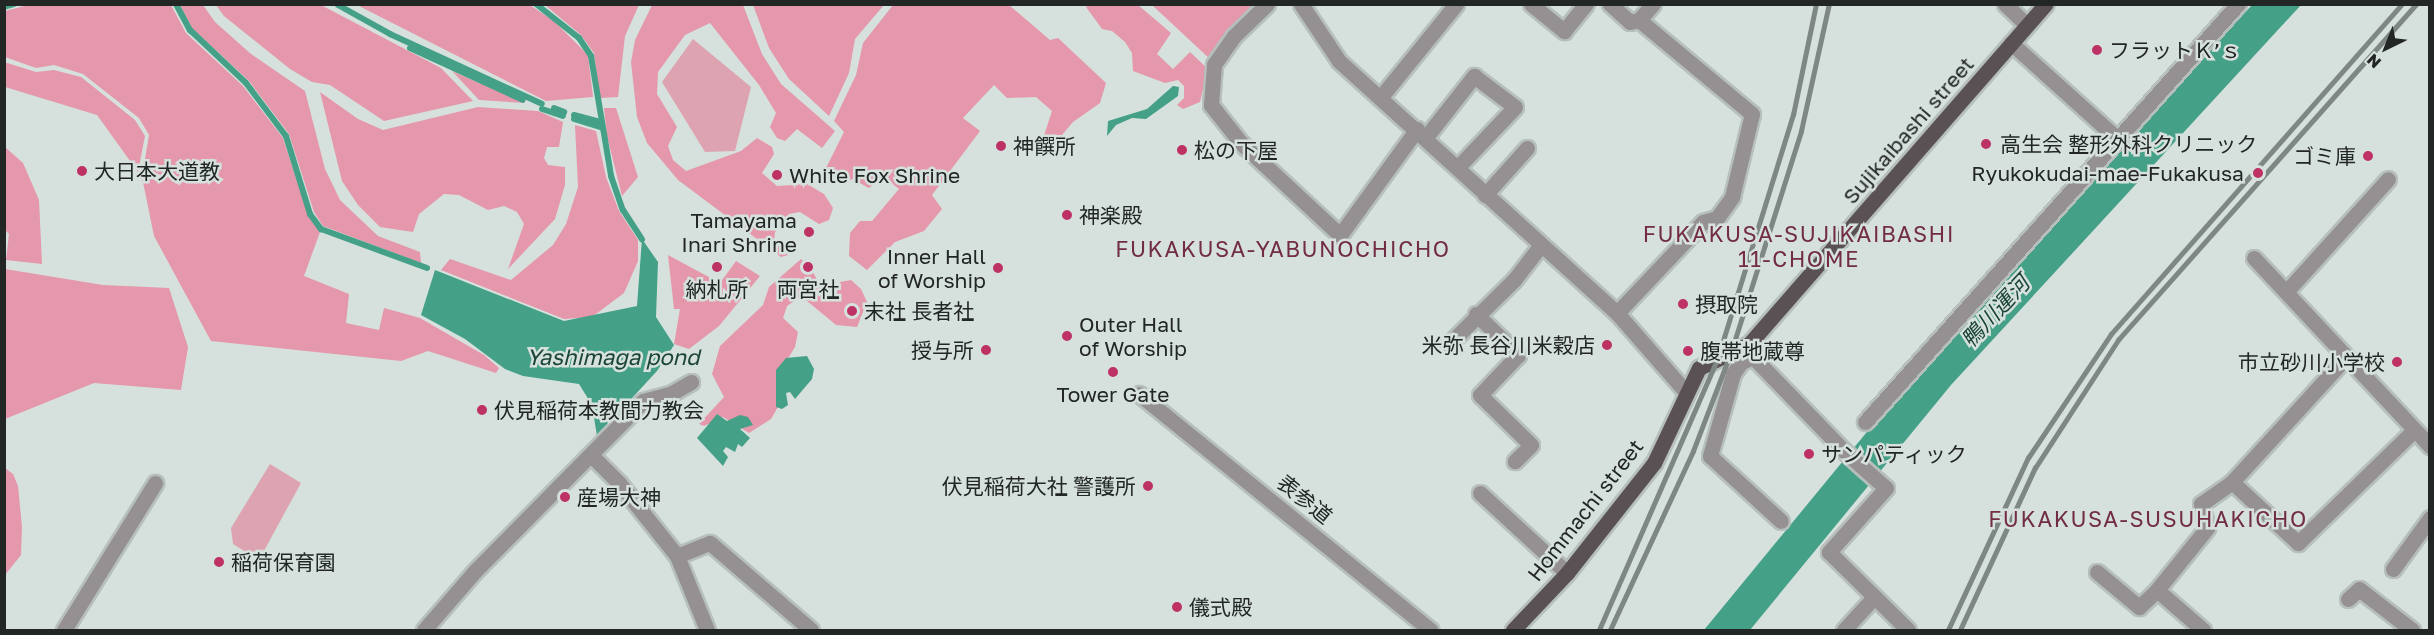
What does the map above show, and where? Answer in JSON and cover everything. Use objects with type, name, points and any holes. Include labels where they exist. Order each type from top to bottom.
[{"type":"main road","name":"Sujikaibashi street","points":[[1724,356],[1751,351],[2046,4]]},
{"type":"main road","name":"Hommachi street","points":[[1516,627],[1567,573],[1654,463],[1685,391],[1700,368],[1724,356]]},
{"type":"street","points":[[1267,4],[1234,36],[1214,65],[1211,105],[1241,142],[1340,235],[1422,133],[1474,76],[1515,107],[1458,167]]},
{"type":"street","points":[[1301,4],[1339,61],[1422,133],[1485,195],[1617,313],[1685,391]]},
{"type":"street","points":[[1380,98],[1456,4]]},
{"type":"street","points":[[1532,4],[1564,31],[1586,4]]},
{"type":"street","points":[[1610,4],[1630,22],[1639,20],[1653,4]]},
{"type":"street","points":[[2005,4],[2027,25]]},
{"type":"street","points":[[1865,422],[2238,4]]},
{"type":"street","points":[[1617,313],[1702,222],[1717,218],[1732,197],[1752,114],[1639,20]]},
{"type":"street","points":[[2011,43],[2119,140]]},
{"type":"street","points":[[1485,195],[1527,148]]},
{"type":"street","points":[[2286,292],[2388,178]]},
{"type":"street","points":[[1448,345],[1476,314],[1514,280],[1541,245]]},
{"type":"street","points":[[2253,258],[2430,446]]},
{"type":"street","points":[[1476,314],[1518,356],[1480,395],[1531,445],[1515,461]]},
{"type":"street","points":[[1781,521],[1710,456],[1732,374],[1751,351],[1843,450],[1886,488],[1829,552],[1908,630]]},
{"type":"street","points":[[2097,572],[2139,607],[2157,590],[2207,528],[2201,504],[2232,482],[2346,357]]},
{"type":"street","points":[[424,630],[475,572],[592,456],[643,400],[672,393],[691,382]]},
{"type":"street","name":"表参道","points":[[1139,394],[1430,630]]},
{"type":"street","points":[[2232,482],[2298,543],[2414,430]]},
{"type":"street","points":[[592,456],[619,483],[677,556],[707,630]]},
{"type":"street","points":[[64,630],[155,483]]},
{"type":"street","points":[[1480,493],[1567,573]]},
{"type":"street","points":[[2393,569],[2430,518]]},
{"type":"street","points":[[677,556],[710,543],[811,630]]},
{"type":"street","points":[[2348,599],[2359,589],[2412,630]]},
{"type":"street","points":[[2157,590],[2203,630]]},
{"type":"street","points":[[1844,630],[1874,597]]},
{"type":"shaded area","points":[[32,4],[171,5],[186,33],[243,86],[283,138],[308,215],[320,232],[304,276],[349,294],[346,323],[379,330],[384,308],[420,318],[484,355],[499,368],[496,373],[428,351],[401,361],[211,341],[154,236],[142,177],[149,135],[139,118],[83,74],[54,65],[36,68],[5,57],[5,11]]},
{"type":"shaded area","points":[[180,5],[203,5],[215,22],[251,54],[305,91],[325,169],[340,200],[378,236],[420,252],[421,263],[323,226],[314,212],[289,134],[249,81],[192,28]]},
{"type":"shaded area","points":[[216,5],[321,5],[441,68],[473,101],[384,121],[330,85],[312,82],[290,69],[224,16]]},
{"type":"shaded area","points":[[357,5],[530,5],[555,22],[588,55],[593,97],[546,101]]},
{"type":"shaded area","points":[[545,5],[639,5],[625,36],[618,97],[600,98],[594,53],[581,35]]},
{"type":"shaded area","points":[[652,5],[743,5],[762,54],[781,84],[835,131],[822,148],[797,129],[785,141],[777,138],[770,127],[776,113],[759,85],[710,23],[685,35],[658,72],[657,94],[677,127],[668,146],[673,160],[686,171],[741,151],[757,138],[772,147],[774,154],[762,173],[777,186],[807,184],[824,194],[833,208],[829,220],[819,224],[800,212],[789,214],[775,232],[774,242],[788,255],[781,257],[678,180],[647,143],[637,117],[631,62],[635,40]]},
{"type":"shaded area","points":[[753,5],[884,5],[855,39],[849,73],[829,116],[789,79],[769,48]]},
{"type":"shaded area","points":[[893,5],[1009,5],[1050,40],[1058,38],[1106,83],[1100,103],[1073,122],[1056,142],[1054,151],[1046,153],[1040,148],[1052,111],[1036,97],[1007,98],[994,85],[963,118],[980,131],[932,195],[942,209],[924,231],[895,242],[867,270],[849,256],[850,233],[860,221],[872,221],[899,189],[884,177],[869,188],[852,179],[843,183],[825,170],[844,132],[834,121],[856,75],[863,43]]},
{"type":"shaded area","points":[[1089,5],[1138,5],[1171,33],[1157,54],[1173,69],[1190,52],[1208,69],[1200,102],[1183,109],[1177,105],[1184,98],[1184,86],[1178,80],[1165,83],[1133,71],[1132,53],[1125,42],[1112,31],[1102,29],[1086,7]]},
{"type":"shaded area","points":[[1152,5],[1271,5],[1211,60]]},
{"type":"shaded area","points":[[693,39],[751,87],[735,151],[705,152],[662,82]]},
{"type":"shaded area","points":[[4,62],[36,72],[54,70],[81,77],[135,120],[145,136],[138,172],[97,115],[5,87]]},
{"type":"shaded area","points":[[452,71],[525,103],[479,100]]},
{"type":"shaded area","points":[[320,92],[358,119],[383,130],[478,107],[538,111],[563,122],[559,147],[547,147],[544,158],[548,165],[565,167],[565,185],[555,219],[508,269],[524,224],[517,212],[504,206],[488,210],[459,195],[444,194],[419,214],[413,232],[380,227],[358,205],[342,181]]},
{"type":"shaded area","points":[[604,108],[616,108],[638,177],[622,196],[607,136]]},
{"type":"shaded area","points":[[575,125],[596,131],[606,177],[619,211],[638,240],[638,261],[624,293],[592,317],[564,319],[441,270],[450,259],[511,280],[553,245],[566,224],[578,187]]},
{"type":"shaded area","points":[[5,147],[23,163],[39,200],[42,264],[6,260],[9,234],[5,230]]},
{"type":"shaded area","points":[[668,255],[720,283],[736,261],[760,276],[719,326],[689,349],[674,344],[680,309],[674,309]]},
{"type":"shaded area","points":[[801,259],[810,267],[828,299],[836,295],[840,282],[851,280],[861,289],[867,302],[857,327],[836,325],[801,296],[787,306],[783,318],[798,332],[795,347],[776,378],[782,400],[771,419],[749,433],[723,417],[704,426],[699,424],[724,397],[712,374],[720,346],[763,305],[769,287]]},
{"type":"shaded area","points":[[5,269],[103,285],[169,288],[188,347],[181,390],[94,383],[5,419]]},
{"type":"shaded area","points":[[270,464],[301,483],[259,560],[233,544],[231,528]]},
{"type":"shaded area","points":[[5,468],[13,474],[18,486],[22,527],[21,555],[5,575]]},
{"type":"water","name":"鴨川運河","points":[[2252,5],[2301,5],[1951,385],[1750,630],[1704,630],[1931,354]]},
{"type":"water","points":[[1173,86],[1179,87],[1178,96],[1146,119],[1132,118],[1116,125],[1107,136],[1108,121],[1147,109]]},
{"type":"water","name":"Yashimaga pond","points":[[642,239],[658,262],[656,317],[674,345],[657,371],[597,436],[592,405],[579,384],[523,376],[505,369],[465,339],[421,315],[435,270],[564,321],[637,306]]},
{"type":"water","points":[[807,356],[814,369],[812,379],[795,399],[790,392],[786,393],[788,405],[782,409],[776,407],[776,370],[786,358]]},
{"type":"water","points":[[717,414],[727,421],[740,415],[748,417],[753,425],[740,429],[750,438],[742,447],[738,444],[735,452],[726,447],[723,451],[728,457],[723,466],[697,438]]},
{"type":"waterway","points":[[4,7],[14,4]]},
{"type":"waterway","points":[[176,4],[190,30],[246,83],[286,136],[310,214],[321,229],[427,268]]},
{"type":"waterway","points":[[536,4],[579,38],[591,56],[611,176],[623,210],[642,239]]},
{"type":"waterway","points":[[338,5],[390,34],[542,104]]},
{"type":"waterway","points":[[410,48],[523,100]]},
{"type":"waterway","points":[[554,108],[564,112]]},
{"type":"waterway","points":[[542,109],[563,116]]},
{"type":"waterway","points":[[574,115],[600,122]]},
{"type":"waterway","points":[[574,119],[601,127]]},
{"type":"railway","points":[[1599,630],[1717,360],[1793,115],[1816,4]]},
{"type":"railway","points":[[1610,630],[1693,451],[1731,352],[1801,131],[1829,4]]},
{"type":"railway","points":[[1948,630],[2028,458],[2111,334],[2402,4]]},
{"type":"railway","points":[[1960,630],[2035,468],[2118,340],[2416,4]]},
{"type":"place","name":"フラットＫ’ｓ","points":[[2097,50]]},
{"type":"place","name":"高生会 整形外科クリニック","points":[[1986,144]]},
{"type":"place","name":"神饌所","points":[[1001,146]]},
{"type":"place","name":"松の下屋","points":[[1182,150]]},
{"type":"place","name":"ゴミ庫","points":[[2368,156]]},
{"type":"place","name":"大日本大道教","points":[[82,171]]},
{"type":"place","name":"Ryukokudai-mae-Fukakusa","points":[[2258,173]]},
{"type":"place","name":"White Fox Shrine","points":[[777,175]]},
{"type":"place","name":"神楽殿","points":[[1067,215]]},
{"type":"place","name":"Tamayama Inari Shrine","points":[[809,232]]},
{"type":"place","name":"納札所","points":[[717,267]]},
{"type":"place","name":"両宮社","points":[[808,267]]},
{"type":"place","name":"Inner Hall of Worship","points":[[998,268]]},
{"type":"place","name":"摂取院","points":[[1683,304]]},
{"type":"place","name":"末社 長者社","points":[[852,311]]},
{"type":"place","name":"Outer Hall of Worship","points":[[1067,336]]},
{"type":"place","name":"米弥 長谷川米穀店","points":[[1607,345]]},
{"type":"place","name":"授与所","points":[[986,350]]},
{"type":"place","name":"腹帯地蔵尊","points":[[1688,351]]},
{"type":"place","name":"市立砂川小学校","points":[[2397,362]]},
{"type":"place","name":"Tower Gate","points":[[1113,372]]},
{"type":"place","name":"伏見稲荷本教間力教会","points":[[482,410]]},
{"type":"place","name":"サンパティック","points":[[1809,454]]},
{"type":"place","name":"伏見稲荷大社 警護所","points":[[1148,486]]},
{"type":"place","name":"産場大神","points":[[565,497]]},
{"type":"place","name":"稲荷保育園","points":[[219,562]]},
{"type":"place","name":"儀式殿","points":[[1177,607]]},
{"type":"district","name":"FUKAKUSA-SUJIKAIBASHI 11-CHOME","points":[[1799,246]]},
{"type":"district","name":"FUKAKUSA-YABUNOCHICHO","points":[[1283,249]]},
{"type":"district","name":"FUKAKUSA-SUSUHAKICHO","points":[[2148,519]]}]
